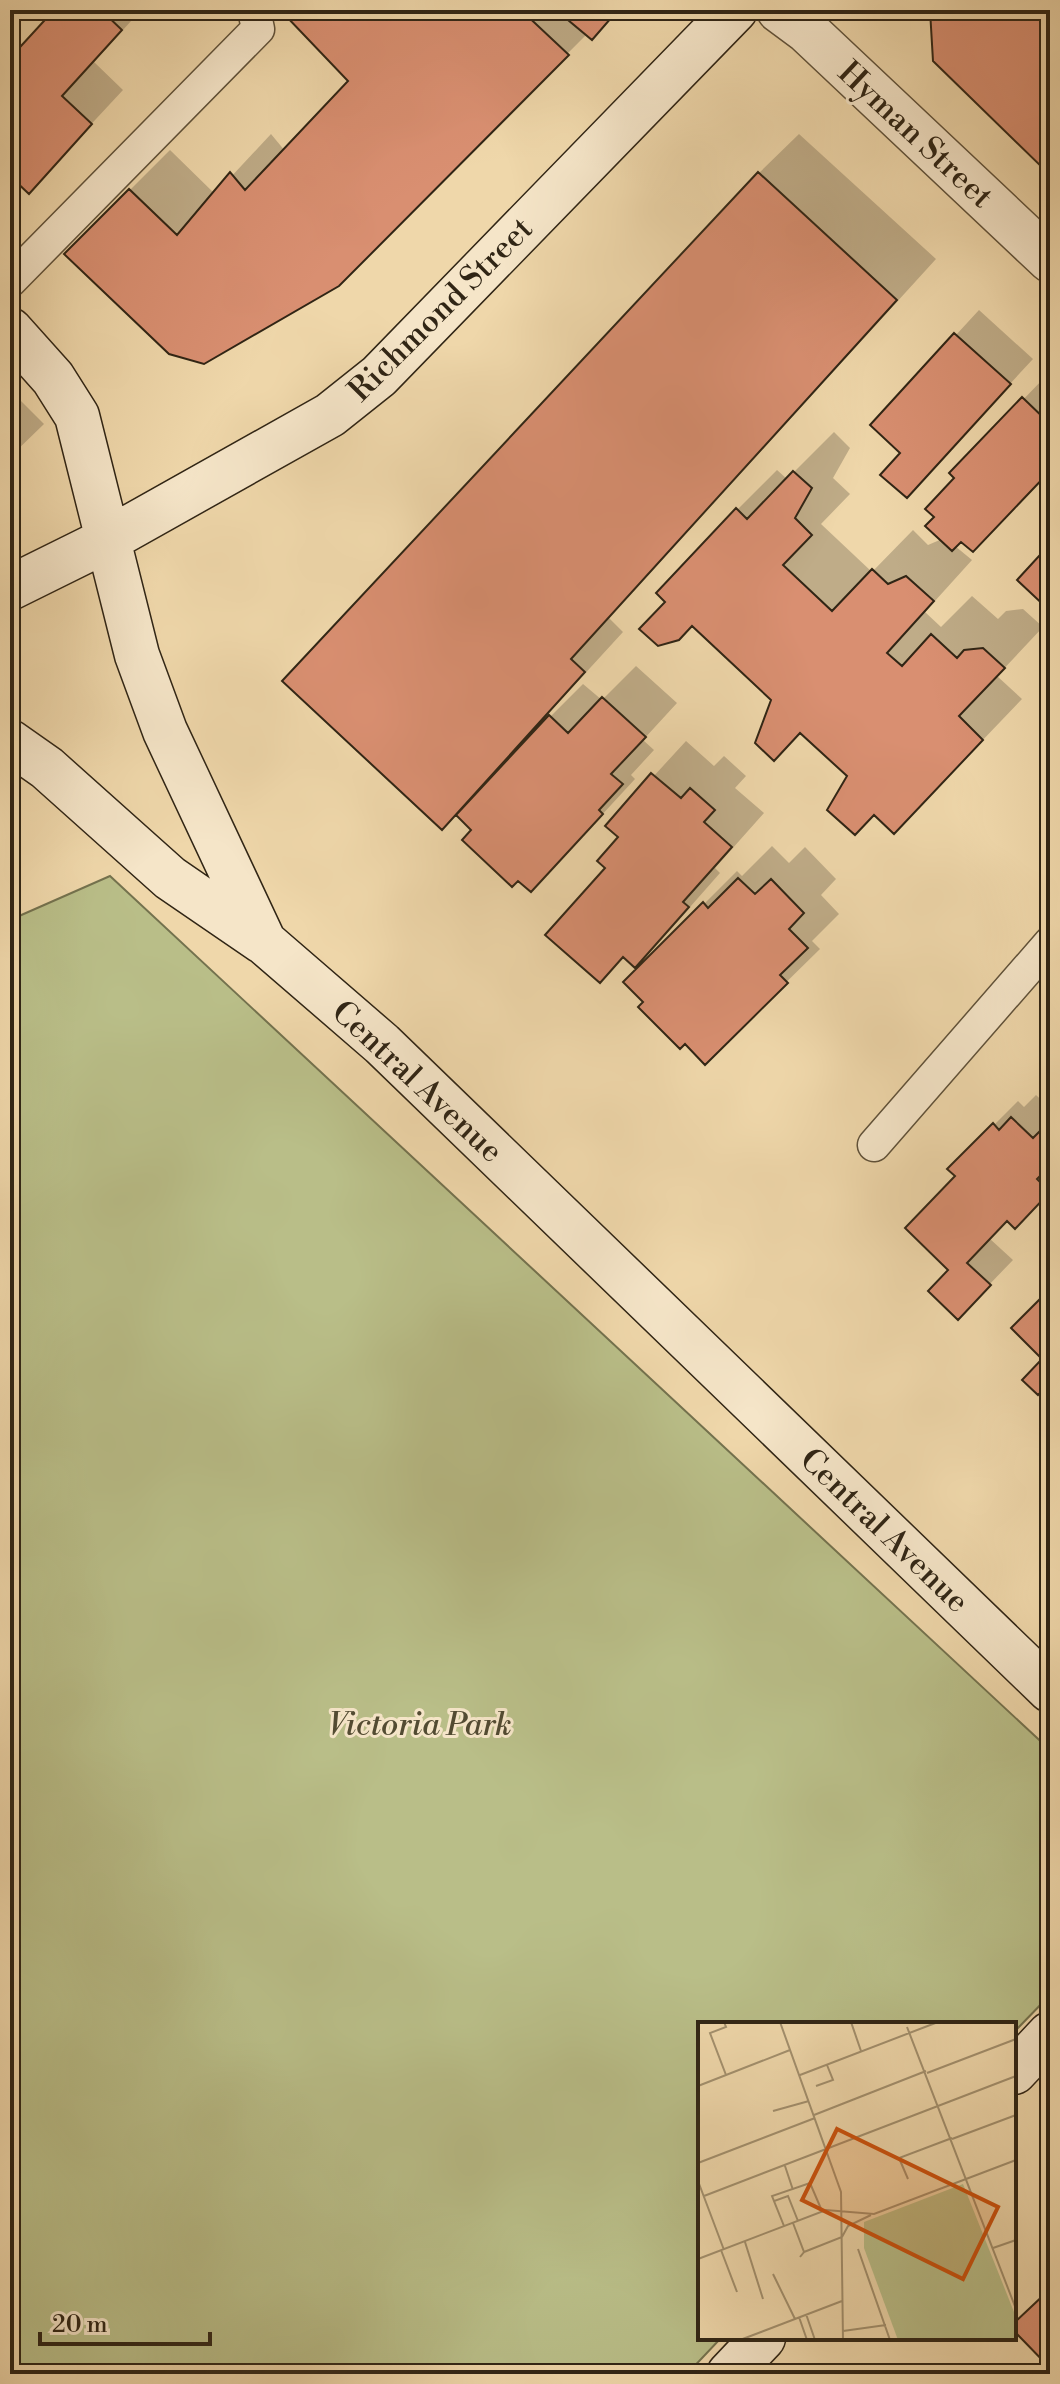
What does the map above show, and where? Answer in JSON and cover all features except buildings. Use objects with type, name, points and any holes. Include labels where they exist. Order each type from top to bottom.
[{"type":"street","name":"Richmond Street","points":[[10,588],[109,539],[330,415],[379,376],[735,10]]},
{"type":"street","name":"Hyman Street","points":[[779,10],[806,30],[1050,260]]},
{"type":"street","name":"Central Avenue","points":[[10,330],[53,378],[77,416],[137,655],[165,731],[264,942],[382,1044],[1050,1690]]},
{"type":"street","points":[[10,742],[47,768],[170,878],[264,942]]},
{"type":"street","points":[[1016,2070],[1050,2034]]},
{"type":"street","points":[[729,2374],[761,2340]]},
{"type":"lane","points":[[10,281],[258,29],[254,10]]},
{"type":"lane","points":[[874,1145],[1050,943]]},
{"type":"green space","name":"Victoria Park","points":[[110,876],[1050,1750],[1050,1995],[1016,2030],[1016,2022],[698,2022],[698,2340],[719,2340],[687,2374],[10,2374],[10,920]]}]
